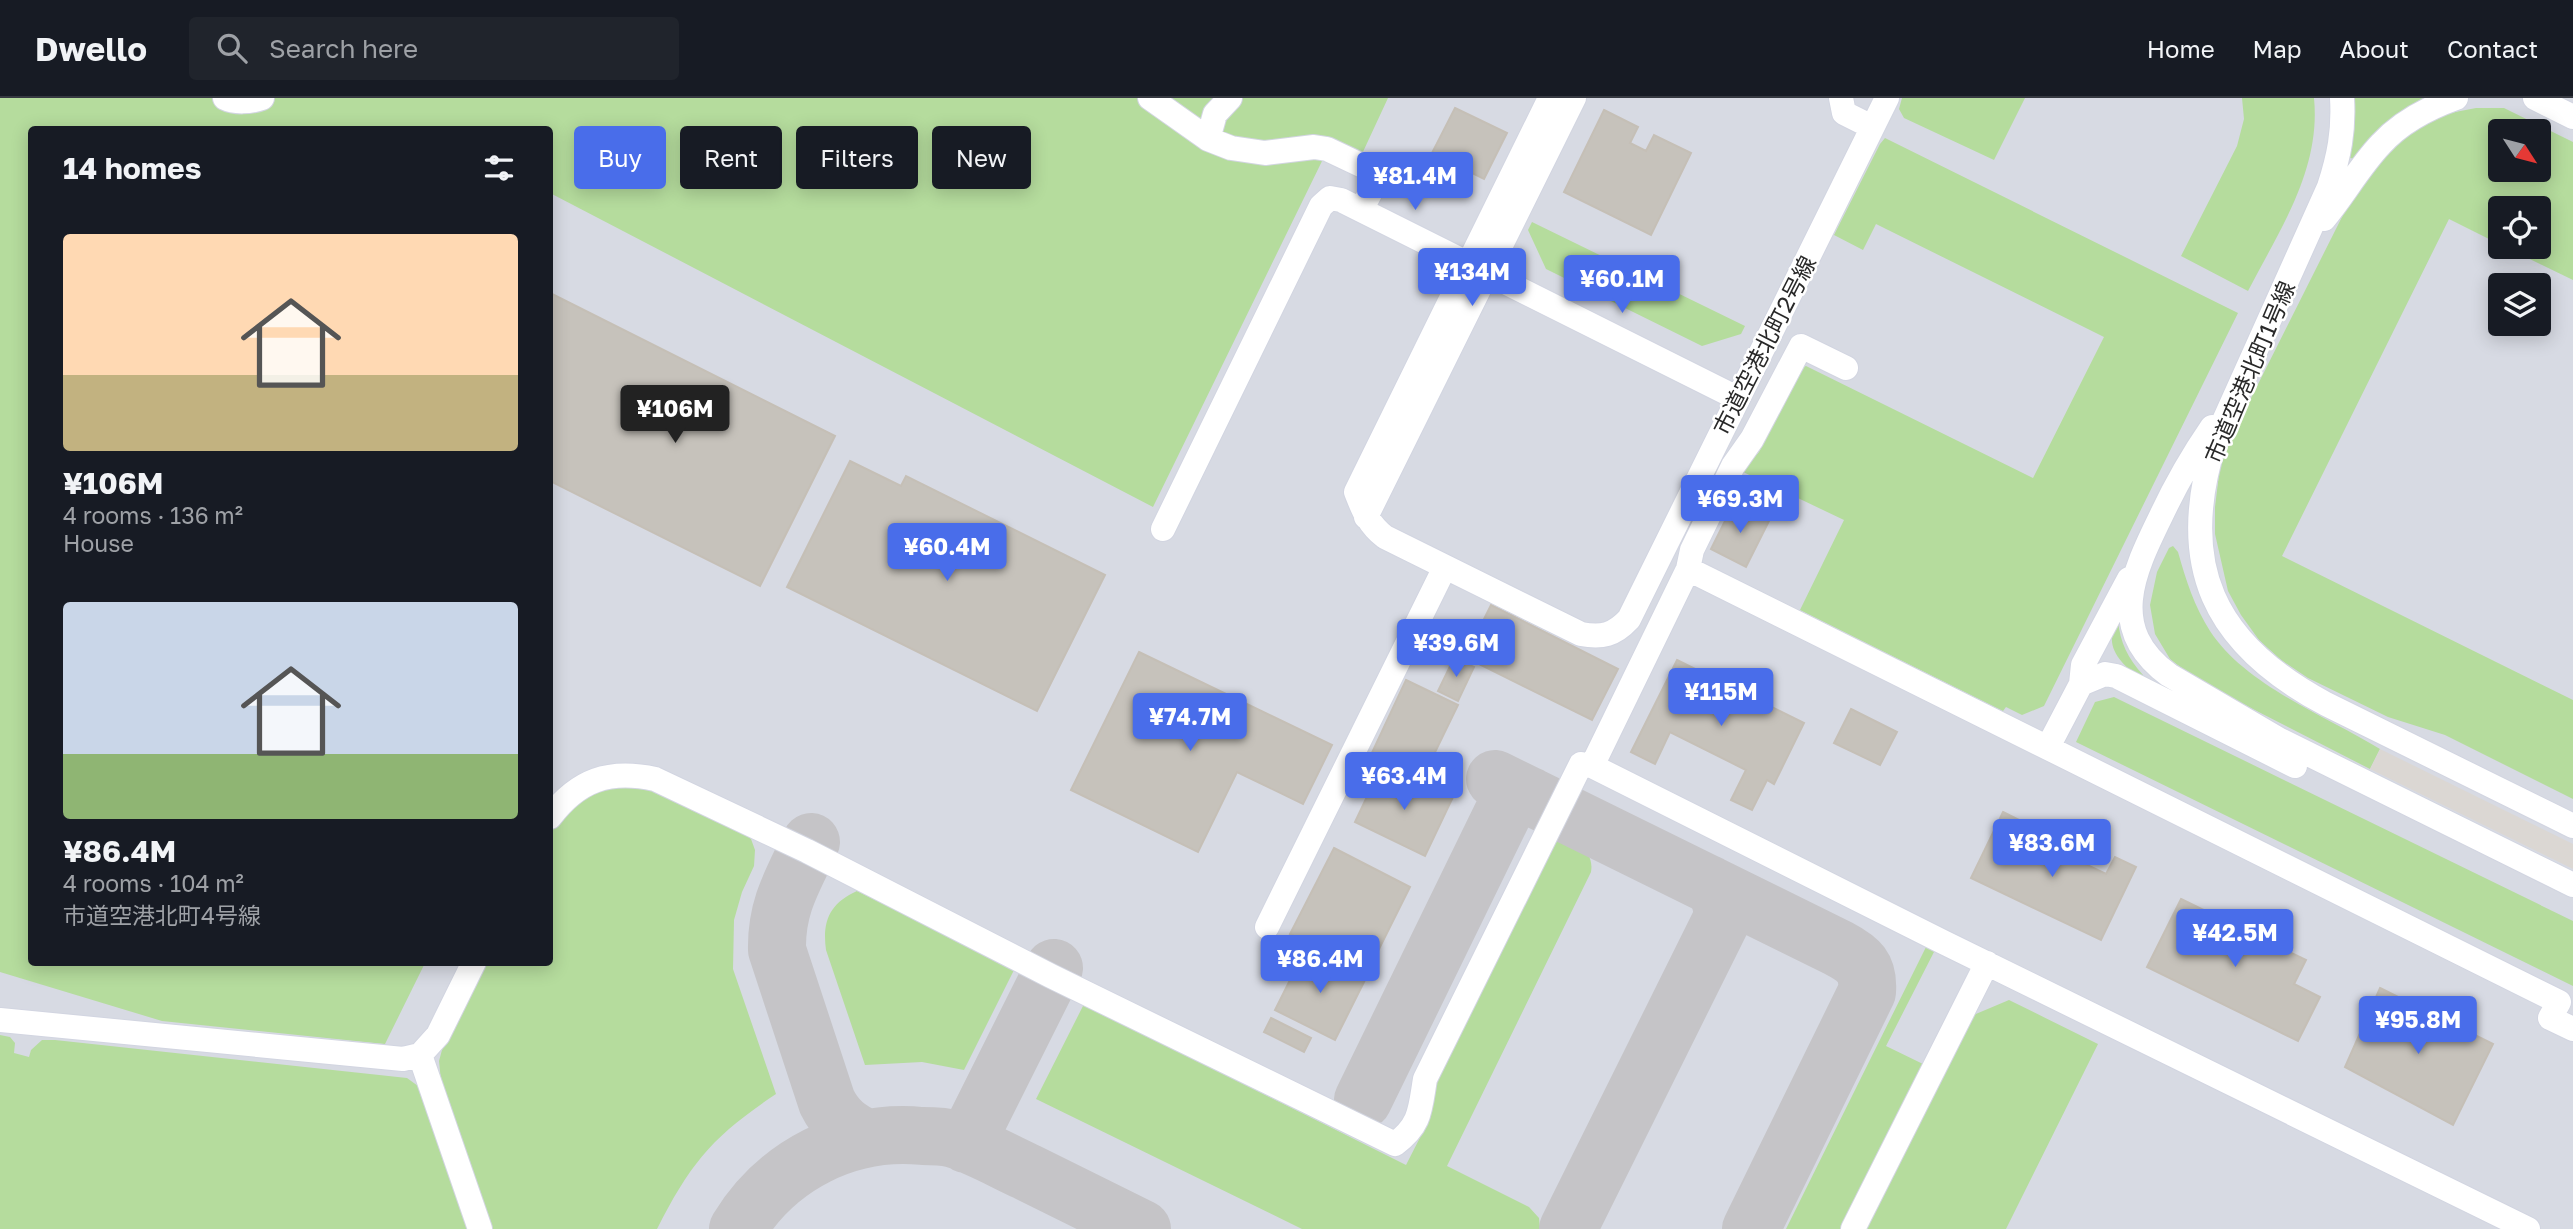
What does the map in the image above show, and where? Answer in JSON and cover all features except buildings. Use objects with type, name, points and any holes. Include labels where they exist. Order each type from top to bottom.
[{"type":"street","points":[[225,98],[231,101],[255,101],[262,98]]},
{"type":"street","points":[[1150,98],[1208,139],[1248,152],[1265,153],[1314,147],[1327,149],[1365,167],[1374,178],[1374,186],[1351,205]]},
{"type":"street","points":[[1208,139],[1216,114],[1230,98]]},
{"type":"street","points":[[1477,269],[1550,98]]},
{"type":"street","name":"市道空港北町2号線","points":[[1574,98],[1477,269],[1366,517],[1373,528],[1385,537],[1581,634],[1595,637],[1609,635],[1629,619],[1887,98]]},
{"type":"street","points":[[1841,98],[1844,113],[1872,127]]},
{"type":"street","name":"市道空港北町1号線","points":[[2342,98],[2340,155],[2329,187],[2215,441],[2205,474],[2199,506],[2205,569],[2228,625],[2248,650],[2271,671],[2297,688],[2573,826]]},
{"type":"street","points":[[2306,241],[2382,142],[2403,124],[2456,98]]},
{"type":"street","points":[[2535,98],[2573,117]]},
{"type":"street","points":[[1163,529],[1321,206],[1330,198],[1351,205],[1737,398]]},
{"type":"street","points":[[1592,766],[1688,569],[1692,550],[1733,466],[1752,439],[1801,346],[1846,368]]},
{"type":"street","points":[[2048,747],[2081,684],[2083,665],[2138,563],[2186,464],[2240,385]]},
{"type":"street","points":[[2138,563],[2131,595],[2132,621],[2141,649],[2154,664],[2280,740],[2573,885]]},
{"type":"street","points":[[1267,927],[1445,567]]},
{"type":"street","points":[[1688,569],[2558,1002],[2550,1018],[2573,1029]]},
{"type":"street","points":[[2081,684],[2105,674],[2116,676],[2297,767],[2361,780]]},
{"type":"street","points":[[2388,734],[2446,745],[2573,807]]},
{"type":"street","points":[[553,813],[564,798],[601,779],[632,774],[655,779],[807,851],[1063,982],[1395,1144],[1410,1133],[1419,1113],[1425,1079],[1581,764],[1592,766],[2528,1229]]},
{"type":"street","points":[[1853,1229],[1987,963]]},
{"type":"street","points":[[0,1020],[402,1059],[420,1055],[438,1035],[472,966]]},
{"type":"street","points":[[420,1055],[480,1229]]},
{"type":"shaded area","points":[[0,98],[2573,98],[2573,1229],[0,1229]]},
{"type":"shaded area","points":[[2380,749],[2573,844],[2573,869],[2370,769]]},
{"type":"green space","points":[[0,98],[1388,98],[1355,169],[1325,155],[1153,507],[553,195],[553,126],[28,126],[28,966],[424,966],[385,1044],[162,1021],[0,972]]},
{"type":"green space","points":[[1902,98],[2025,98],[1994,160],[1904,118],[1899,109]]},
{"type":"green space","points":[[2242,98],[2314,98],[2311,150],[2305,174],[2285,222],[2248,291],[2181,256],[2237,146],[2244,119]]},
{"type":"green space","points":[[2352,98],[2436,98],[2356,159],[2350,158]]},
{"type":"green space","points":[[2476,108],[2504,108],[2526,119],[2488,119],[2488,182],[2552,182],[2552,132],[2573,142],[2573,280],[2530,259],[2551,259],[2551,196],[2488,196],[2488,238],[2449,219],[2282,556],[2573,700],[2573,799],[2445,735],[2388,717],[2308,678],[2281,660],[2259,640],[2228,591],[2215,534],[2220,466],[2236,428],[2347,207],[2390,143],[2445,114]]},
{"type":"green space","points":[[1885,138],[2238,313],[2044,706],[2022,715],[2006,707],[2003,711],[1800,610],[1844,520],[1741,471],[1759,452],[1801,368],[1806,366],[2033,478],[2104,337],[1876,224],[1863,250],[1834,235]]},
{"type":"green space","points":[[1532,222],[1745,326],[1741,334],[1702,346],[1546,269],[1528,230]]},
{"type":"green space","points":[[2173,546],[2178,552],[2199,612],[2225,650],[2244,668],[2288,698],[2380,749],[2370,769],[2198,681],[2170,659],[2155,634],[2150,605],[2157,572],[2169,548]]},
{"type":"green space","points":[[2118,620],[2126,650],[2143,675],[2140,678],[2125,665],[2114,649],[2112,634]]},
{"type":"green space","points":[[2114,697],[2573,921],[2573,986],[2076,742],[2095,702]]},
{"type":"green space","points":[[611,787],[648,789],[742,830],[751,839],[755,850],[754,866],[742,892],[734,920],[733,969],[776,1094],[736,1123],[706,1152],[681,1186],[657,1229],[489,1229],[441,1081],[439,1061],[484,966],[553,966],[553,826],[576,802]]},
{"type":"green space","points":[[1554,834],[1575,843],[1586,852],[1591,872],[1447,1166],[1529,1207],[1539,1218],[1540,1229],[1302,1229],[1036,1099],[1084,1004],[1406,1165],[1431,1116],[1433,1080]]},
{"type":"green space","points":[[857,891],[1015,968],[964,1070],[922,1062],[865,1065],[825,940],[827,922],[834,907]]},
{"type":"green space","points":[[1927,945],[1935,950],[1886,1046],[1923,1064],[1842,1229],[1786,1229]]},
{"type":"green space","points":[[2009,1000],[2098,1044],[2006,1229],[1860,1229],[1964,1019]]},
{"type":"green space","points":[[0,1035],[10,1037],[15,1043],[14,1053],[29,1057],[31,1050],[42,1040],[55,1040],[407,1078],[418,1086],[470,1229],[0,1229]]},
{"type":"taxiway","points":[[1495,779],[1838,948],[1857,960],[1864,970],[1867,992],[1751,1229]]},
{"type":"taxiway","points":[[1363,1100],[1505,809],[1511,802],[1530,796]]},
{"type":"taxiway","points":[[811,842],[783,907],[777,934],[777,950],[827,1102],[843,1124],[867,1138]]},
{"type":"taxiway","points":[[1568,1229],[1722,919],[1720,900],[1709,884]]},
{"type":"taxiway","points":[[966,1144],[1054,968]]},
{"type":"taxiway","points":[[738,1229],[754,1206],[773,1186],[817,1156],[842,1145],[894,1135],[942,1137],[963,1142],[1142,1229]]}]
